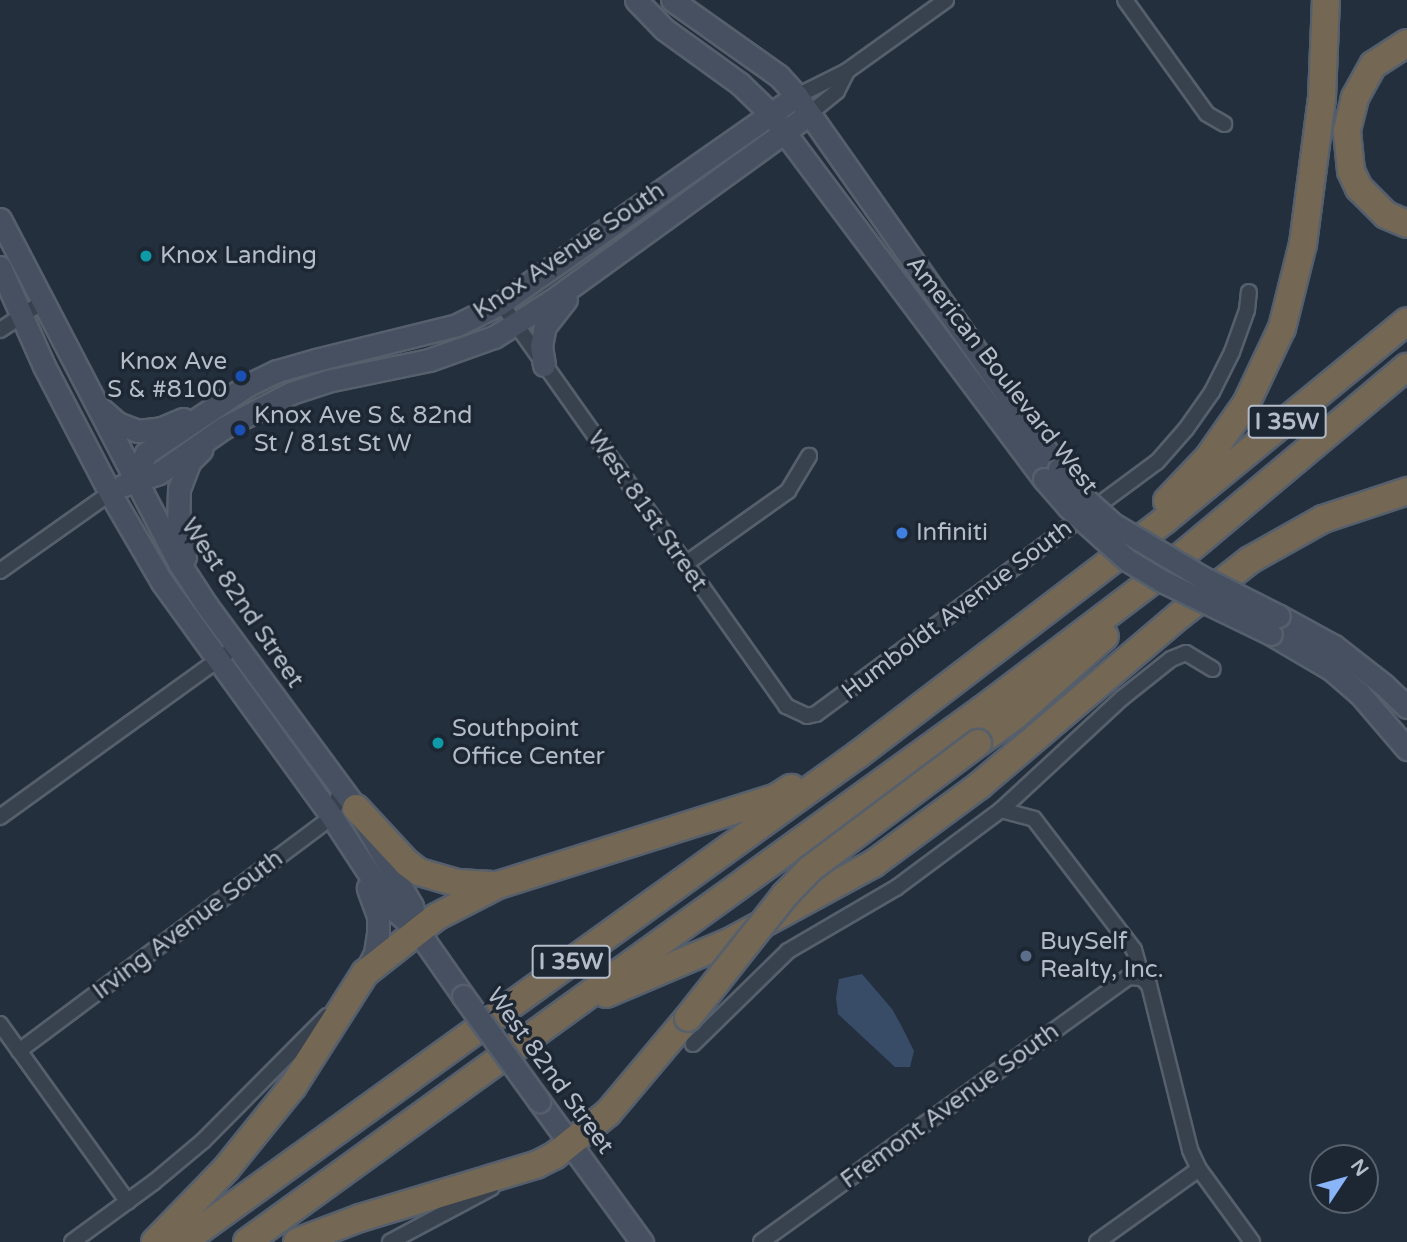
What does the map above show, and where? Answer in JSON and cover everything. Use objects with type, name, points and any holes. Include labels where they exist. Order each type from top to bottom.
[{"type":"highway","points":[[1131,546],[1156,512],[1208,458],[1246,404],[1282,328],[1303,244],[1322,98],[1326,0]]},
{"type":"highway","points":[[1407,43],[1373,65],[1355,98],[1347,131],[1351,171],[1359,188],[1386,215],[1407,224]]},
{"type":"highway","name":"I 35W","points":[[183,1242],[848,763],[1131,546],[1407,321]]},
{"type":"highway","name":"I 35W","points":[[247,1242],[983,709],[1153,579],[1407,367]]},
{"type":"highway","points":[[559,1014],[731,941],[873,864],[980,785],[1180,615],[1250,560],[1323,519],[1407,491]]},
{"type":"highway","points":[[1323,519],[1407,503]]},
{"type":"highway","points":[[297,1242],[360,1218],[536,1165],[569,1144],[608,1113],[691,1031],[785,895],[810,869],[1015,716],[1174,576],[1236,511]]},
{"type":"highway","points":[[155,1242],[226,1169],[293,1086],[358,982],[417,930],[450,907],[498,885],[777,797],[957,680]]},
{"type":"highway","points":[[343,805],[419,872],[457,883],[498,885]]},
{"type":"street","name":"American Boulevard West","points":[[636,0],[664,29],[740,84],[770,113],[883,264],[1052,474],[1113,524],[1202,577],[1275,625],[1300,649],[1359,693],[1407,749]]},
{"type":"street","name":"American Boulevard West","points":[[672,0],[779,76],[797,96],[906,249],[1052,474]]},
{"type":"street","name":"Knox Avenue South","points":[[133,479],[146,453],[211,408],[277,371],[457,325],[501,303],[770,113],[847,71],[946,0]]},
{"type":"street","points":[[1125,0],[1208,114],[1224,124]]},
{"type":"street","name":"Knox Avenue South","points":[[0,571],[110,493],[133,479],[159,473],[225,427],[291,393],[327,381],[453,352],[494,337],[587,275],[786,133],[837,91],[847,71]]},
{"type":"street","name":"West 82nd Street","points":[[0,219],[41,303],[178,563],[412,906],[417,930]]},
{"type":"street","points":[[883,264],[906,249]]},
{"type":"street","name":"West 82nd Street","points":[[0,267],[44,366],[110,493],[162,582],[216,659],[343,805],[349,844],[391,908],[417,930],[642,1242]]},
{"type":"street","points":[[544,365],[541,346],[545,326],[587,275]]},
{"type":"street","name":"Humboldt Avenue South","points":[[798,715],[816,714],[1157,462],[1186,429],[1212,392],[1232,352],[1247,310],[1249,292]]},
{"type":"street","points":[[0,330],[41,303]]},
{"type":"street","name":"West 81st Street","points":[[501,303],[684,565],[786,706],[798,715]]},
{"type":"street","points":[[94,403],[117,423],[138,431],[162,428],[211,408]]},
{"type":"street","points":[[207,607],[181,547],[177,504],[190,461],[225,427]]},
{"type":"street","points":[[684,565],[788,491],[809,456]]},
{"type":"street","name":"American Boulevard West","points":[[1275,625],[1334,646],[1384,685],[1407,708]]},
{"type":"street","points":[[0,817],[236,646]]},
{"type":"street","points":[[691,1031],[788,951],[896,888],[1001,810],[1122,698],[1171,659],[1186,653],[1213,669]]},
{"type":"street","name":"Irving Avenue South","points":[[19,1051],[343,805]]},
{"type":"street","points":[[1001,810],[1034,819],[1134,950],[1142,978],[1149,985],[1190,1150],[1199,1168],[1252,1242]]},
{"type":"street","points":[[72,1242],[128,1202],[203,1141],[358,982],[375,953],[378,916],[349,844]]},
{"type":"street","name":"Fremont Avenue South","points":[[761,1242],[1129,977],[1142,978]]},
{"type":"street","points":[[1,1026],[128,1202]]},
{"type":"street","points":[[390,1242],[536,1165]]},
{"type":"street","points":[[1097,1242],[1199,1168]]},
{"type":"water","points":[[862,974],[892,1009],[901,1025],[914,1051],[910,1067],[895,1067],[838,1014],[836,998],[839,979]]},
{"type":"place","name":"Knox Landing","points":[[146,256]]},
{"type":"place","name":"Knox Ave S & #8100","points":[[241,376]]},
{"type":"place","name":"Knox Ave S & 82nd St / 81st St W","points":[[240,430]]},
{"type":"place","name":"Infiniti","points":[[902,533]]},
{"type":"place","name":"Southpoint Office Center","points":[[438,743]]},
{"type":"place","name":"BuySelf Realty, Inc.","points":[[1026,956]]}]
